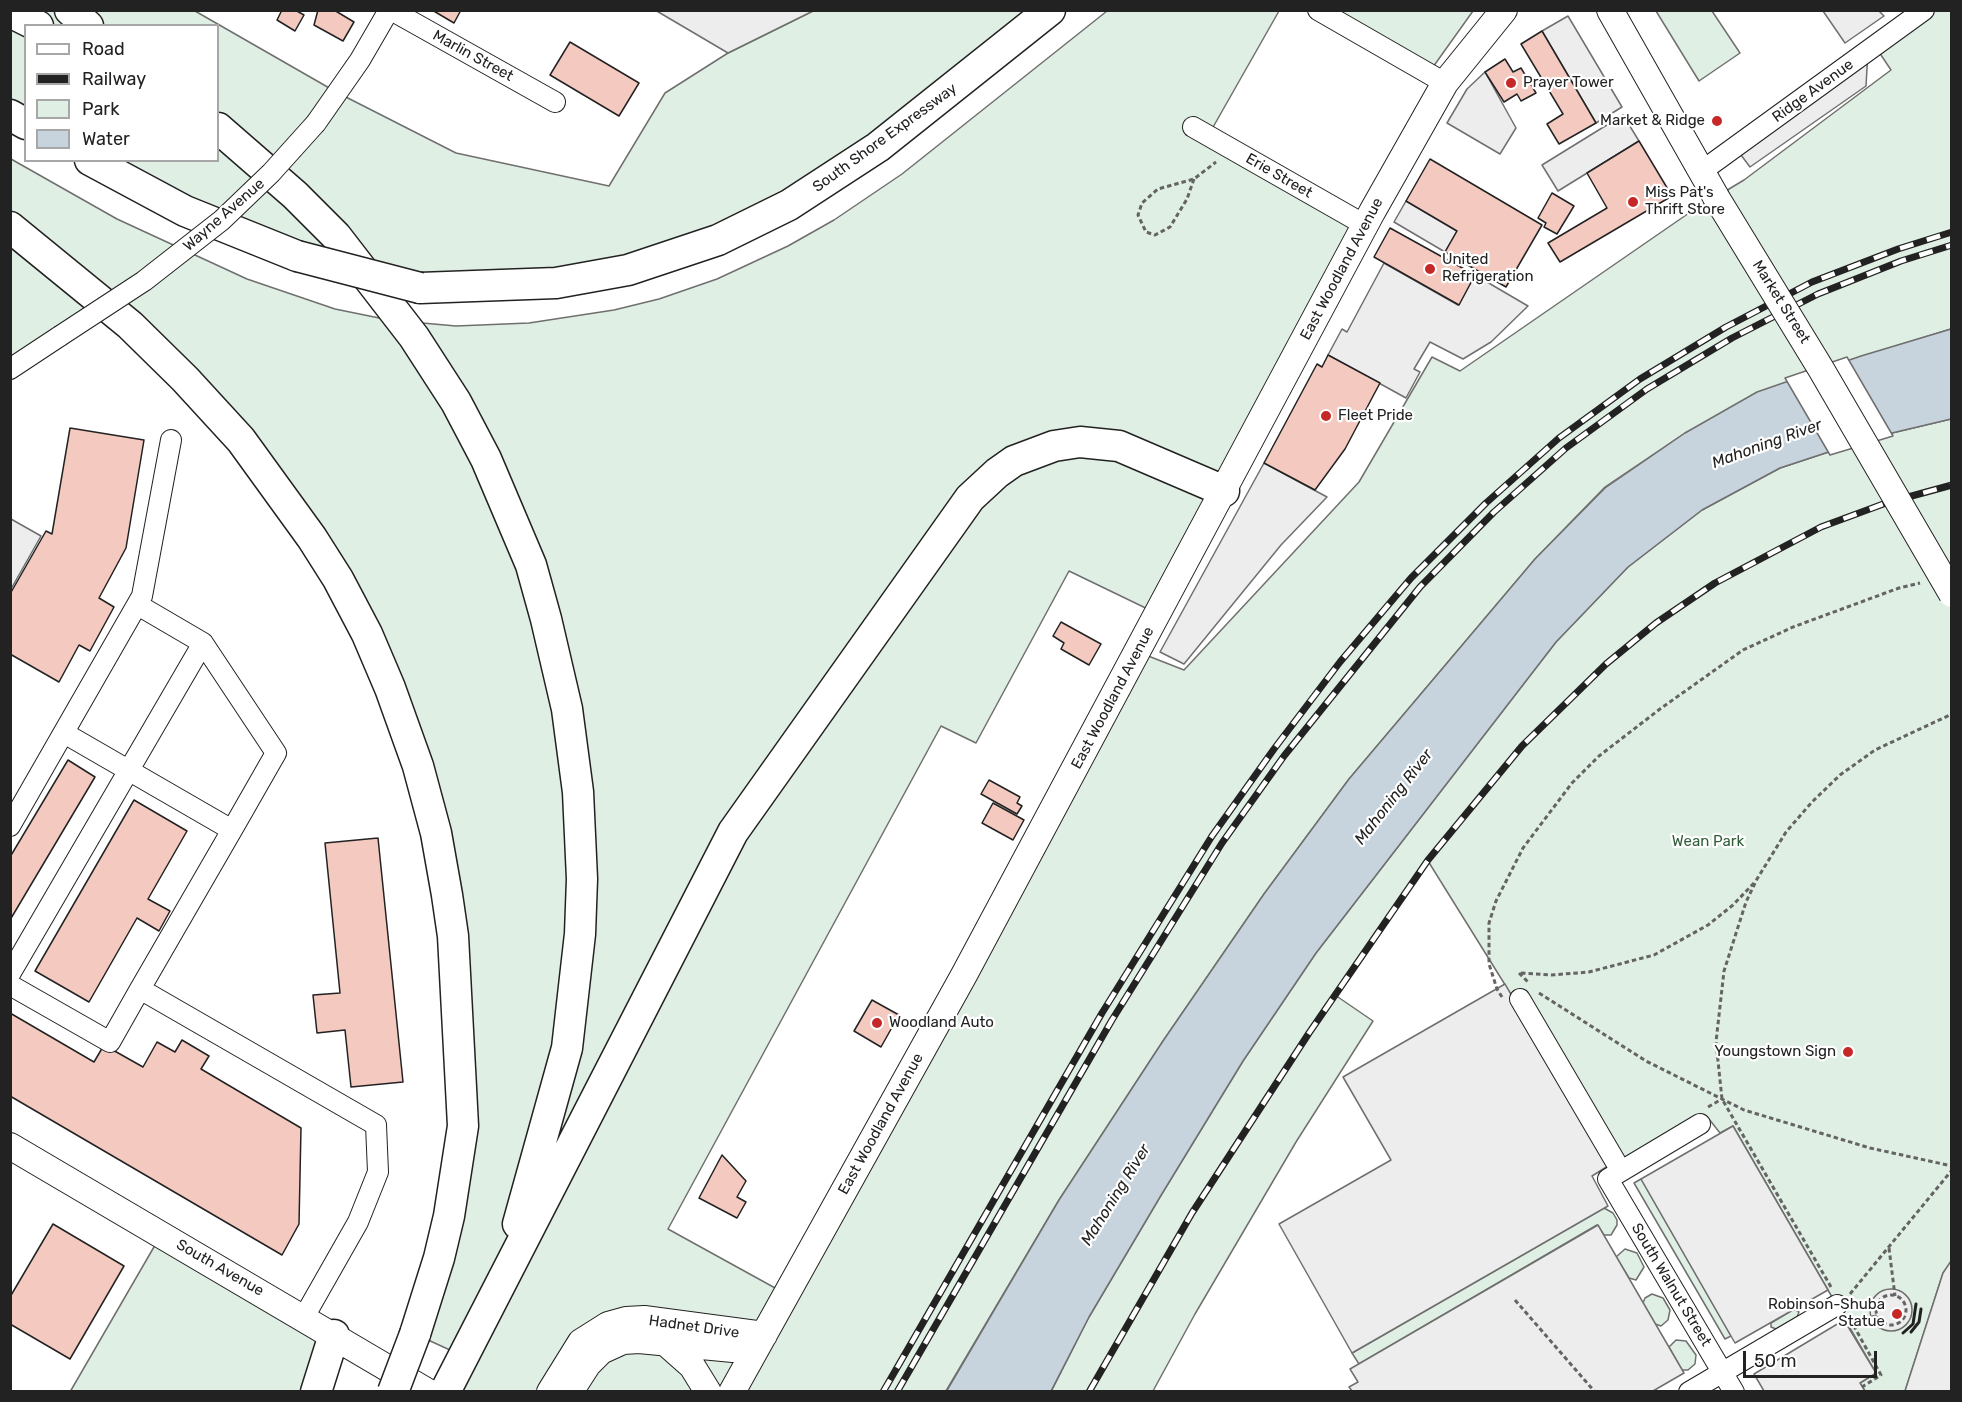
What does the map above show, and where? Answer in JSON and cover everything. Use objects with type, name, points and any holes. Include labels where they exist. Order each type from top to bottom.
[{"type":"highway","points":[[69,10],[86,24]]},
{"type":"highway","name":"South Shore Expressway","points":[[94,162],[185,211],[297,256],[420,288],[556,283],[628,270],[718,240],[789,205],[861,159],[939,100],[1050,10]]},
{"type":"highway","points":[[10,12],[34,24]]},
{"type":"highway","points":[[10,116],[24,123]]},
{"type":"highway","points":[[219,129],[287,188],[336,236],[414,337],[456,402],[486,459],[531,565],[546,619],[567,709],[578,792],[582,879],[580,933],[567,1048],[500,1287]]},
{"type":"highway","points":[[10,227],[130,325],[185,379],[241,440],[312,538],[367,634],[390,688],[418,766],[436,833],[453,936],[464,1126],[449,1216],[424,1311],[393,1392]]},
{"type":"highway","points":[[445,1392],[733,832],[970,498],[1014,461],[1053,446],[1080,442],[1119,446],[1224,491]]},
{"type":"highway","points":[[316,1392],[334,1335]]},
{"type":"main road","name":"East Woodland Avenue","points":[[732,1392],[964,975],[1365,225],[1445,83],[1504,10]]},
{"type":"main road","name":"Market Street","points":[[1610,10],[1716,197],[1821,369],[1941,588]]},
{"type":"main road","name":"South Avenue","points":[[12,1150],[304,1317],[428,1392]]},
{"type":"main road","name":"Hadnet Drive","points":[[549,1392],[580,1342],[608,1325],[626,1320],[644,1319],[760,1343]]},
{"type":"main road","name":"Hadnet Drive","points":[[570,1392],[588,1364],[601,1351],[613,1345],[639,1340],[666,1343],[760,1343]]},
{"type":"main road","points":[[666,1343],[692,1366],[708,1392]]},
{"type":"street","name":"Marlin Street","points":[[390,10],[555,102]]},
{"type":"street","name":"Wayne Avenue","points":[[10,369],[144,281],[214,226],[272,173],[316,123],[360,60],[390,10]]},
{"type":"street","points":[[1318,10],[1445,83]]},
{"type":"street","name":"Ridge Avenue","points":[[1702,171],[1924,10]]},
{"type":"street","name":"Erie Street","points":[[1192,127],[1365,225]]},
{"type":"street","points":[[10,826],[142,596],[171,440]]},
{"type":"street","points":[[10,985],[110,1042],[276,753],[203,643],[138,605]]},
{"type":"street","points":[[10,974],[203,643]]},
{"type":"street","points":[[64,733],[232,830]]},
{"type":"street","points":[[140,989],[376,1125],[378,1172],[358,1222],[304,1317]]},
{"type":"street","name":"South Walnut Street","points":[[1518,996],[1734,1392]]},
{"type":"street","points":[[1614,1175],[1701,1118]]},
{"type":"street","points":[[1689,1392],[1722,1372],[1842,1309]]},
{"type":"path","points":[[1194,179],[1187,199],[1170,227],[1155,235],[1146,232],[1138,215],[1142,203],[1158,189],[1194,179],[1231,148]]},
{"type":"path","points":[[1519,973],[1518,996],[1497,989],[1489,964],[1489,923],[1496,901],[1510,870],[1528,841],[1572,783],[1599,756],[1743,650],[1793,627],[1899,588],[1941,588]]},
{"type":"path","points":[[1862,1387],[1881,1375],[1722,1100],[1716,1042],[1720,993],[1732,939],[1757,879],[1786,832],[1812,802],[1840,776],[1875,750],[1952,714]]},
{"type":"path","points":[[1519,973],[1551,975],[1589,972],[1654,955],[1708,925],[1733,905],[1757,879]]},
{"type":"path","points":[[1519,973],[1539,993],[1609,1040],[1722,1100],[1785,1124],[1952,1168],[1842,1309]]},
{"type":"path","points":[[1701,1118],[1722,1100]]},
{"type":"path","points":[[1888,1248],[1895,1296]]},
{"type":"path","points":[[1842,1309],[1877,1316],[1888,1325],[1902,1321],[1906,1308],[1902,1299],[1888,1295],[1879,1301],[1877,1316]]},
{"type":"path","points":[[1515,1300],[1594,1392]]},
{"type":"green space","points":[[10,11],[195,11],[218,24],[24,24],[24,123],[11,115]]},
{"type":"green space","points":[[813,11],[1050,11],[939,100],[691,251],[420,288],[93,162],[219,162],[219,25],[338,93],[456,153],[609,186],[665,93],[728,53]]},
{"type":"green space","points":[[1107,11],[1279,11],[1208,136],[1365,225],[1158,614],[1069,571],[976,743],[941,726],[668,1229],[786,1294],[1138,652],[1184,670],[1359,482],[1432,357],[1460,371],[1689,213],[1744,180],[1891,70],[1875,46],[1924,11],[1951,11],[1951,329],[1809,373],[1685,433],[1605,487],[1535,559],[1349,779],[1264,894],[1163,1041],[1059,1200],[946,1391],[570,1391],[644,1319],[550,1391],[445,1391],[463,1356],[415,1334],[463,1126],[436,833],[312,538],[107,306],[11,369],[11,159],[117,219],[247,279],[335,309],[389,320],[456,326],[529,323],[614,310],[659,299],[717,279],[788,246],[834,220],[902,174]]},
{"type":"green space","points":[[1318,11],[1473,11],[1428,74]]},
{"type":"green space","points":[[1656,11],[1712,11],[1740,53],[1699,81]]},
{"type":"green space","name":"Wean Park","points":[[1951,419],[1952,1261],[1943,1273],[1905,1391],[1865,1391],[1860,1383],[1876,1373],[1733,1126],[1720,1133],[1709,1119],[1621,1171],[1428,861],[1335,995],[1373,1021],[1296,1142],[1195,1314],[1153,1391],[1051,1392],[1089,1317],[1243,1061],[1316,953],[1556,642],[1628,567],[1702,510],[1780,468],[1871,438]]},
{"type":"green space","points":[[1641,1179],[1731,1336],[1725,1339],[1634,1183]]},
{"type":"green space","points":[[1604,1208],[1613,1213],[1617,1220],[1617,1225],[1611,1235],[1604,1235],[1597,1225],[1359,1364],[1352,1353]]},
{"type":"green space","points":[[158,1240],[334,1335],[316,1391],[70,1392]]},
{"type":"green space","points":[[1625,1249],[1637,1253],[1644,1267],[1636,1280],[1629,1278],[1616,1257]]},
{"type":"green space","points":[[1652,1294],[1663,1298],[1670,1310],[1668,1320],[1661,1326],[1655,1324],[1643,1303],[1645,1298]]},
{"type":"green space","points":[[1794,1309],[1799,1312],[1797,1317],[1776,1329],[1771,1327],[1771,1323]]},
{"type":"green space","points":[[1676,1340],[1686,1341],[1696,1355],[1695,1364],[1688,1370],[1682,1370],[1669,1347]]},
{"type":"shaded area","points":[[655,10],[812,10],[813,11],[728,53]]},
{"type":"shaded area","points":[[1823,11],[1879,11],[1884,16],[1845,43]]},
{"type":"shaded area","points":[[1568,16],[1622,107],[1596,123],[1542,31]]},
{"type":"shaded area","points":[[1868,51],[1866,86],[1750,167],[1735,147]]},
{"type":"shaded area","points":[[1485,72],[1516,128],[1500,154],[1447,123],[1467,89]]},
{"type":"shaded area","points":[[1623,115],[1639,141],[1558,191],[1542,165]]},
{"type":"shaded area","points":[[1406,201],[1457,231],[1445,252],[1394,222]]},
{"type":"shaded area","points":[[1384,263],[1458,305],[1475,275],[1528,306],[1491,342],[1463,359],[1430,342],[1414,369],[1420,372],[1406,398],[1328,355],[1342,329],[1347,332]]},
{"type":"shaded area","points":[[1264,463],[1327,497],[1281,545],[1184,664],[1160,652]]},
{"type":"shaded area","points":[[11,519],[41,536],[11,589]]},
{"type":"shaded area","points":[[1505,984],[1608,1166],[1592,1176],[1608,1206],[1352,1353],[1279,1224],[1391,1160],[1343,1077]]},
{"type":"shaded area","points":[[1733,1126],[1828,1290],[1735,1343],[1641,1179]]},
{"type":"shaded area","points":[[1598,1225],[1684,1373],[1653,1391],[1352,1391],[1349,1387],[1358,1382],[1350,1369]]},
{"type":"shaded area","points":[[1951,1261],[1951,1391],[1905,1391],[1943,1273]]},
{"type":"shaded area","points":[[1891,1289],[1899,1290],[1906,1295],[1911,1302],[1911,1318],[1906,1325],[1899,1330],[1891,1331],[1883,1330],[1876,1325],[1871,1318],[1870,1310],[1871,1302],[1876,1295],[1883,1290]]},
{"type":"shaded area","points":[[1844,1320],[1876,1373],[1860,1383],[1865,1391],[1764,1391],[1754,1374]]},
{"type":"water","name":"Mahoning River","points":[[1951,329],[1951,419],[1871,438],[1780,468],[1702,510],[1628,567],[1556,642],[1316,953],[1243,1061],[1089,1317],[1051,1391],[946,1392],[1059,1200],[1163,1041],[1264,894],[1349,779],[1535,559],[1605,488],[1685,433],[1757,392],[1861,356]]},
{"type":"pier","points":[[1847,357],[1893,436],[1830,455],[1785,378]]},
{"type":"building","points":[[282,10],[295,10],[304,15],[295,31],[277,20]]},
{"type":"building","points":[[318,10],[334,10],[354,22],[343,41],[314,25]]},
{"type":"building","points":[[432,10],[461,10],[454,23]]},
{"type":"building","points":[[1542,31],[1596,123],[1559,144],[1547,124],[1563,114],[1521,44]]},
{"type":"building","points":[[570,42],[639,83],[619,116],[550,75]]},
{"type":"building","name":"Prayer Tower","points":[[1505,59],[1513,72],[1521,68],[1536,93],[1521,101],[1517,94],[1504,102],[1485,72]]},
{"type":"building","name":"Miss Pat's Thrift Store","points":[[1639,141],[1672,196],[1560,262],[1548,243],[1607,208],[1587,173]]},
{"type":"building","points":[[1430,159],[1542,225],[1506,287],[1445,252],[1457,231],[1406,201]]},
{"type":"building","points":[[1552,193],[1574,206],[1557,234],[1544,227],[1546,223],[1538,218]]},
{"type":"building","name":"United Refrigeration","points":[[1390,228],[1475,275],[1459,305],[1374,257]]},
{"type":"building","name":"Fleet Pride","points":[[1328,355],[1380,383],[1345,449],[1315,490],[1264,463],[1317,364],[1322,367]]},
{"type":"building","points":[[70,428],[144,440],[126,548],[99,598],[114,607],[90,651],[79,645],[59,682],[10,654],[10,594],[46,531],[52,534]]},
{"type":"building","points":[[1061,622],[1101,644],[1089,665],[1061,649],[1064,643],[1053,636]]},
{"type":"building","points":[[68,760],[95,777],[10,920],[10,857]]},
{"type":"building","points":[[989,780],[1020,797],[1017,803],[1022,806],[1017,814],[981,794]]},
{"type":"building","points":[[134,800],[187,831],[148,899],[170,911],[159,931],[137,918],[89,1002],[35,971]]},
{"type":"building","points":[[993,803],[1024,820],[1013,840],[982,823]]},
{"type":"building","points":[[378,838],[403,1082],[351,1087],[345,1030],[317,1033],[313,995],[340,993],[325,843]]},
{"type":"building","name":"Woodland Auto","points":[[872,1000],[899,1015],[881,1047],[854,1031]]},
{"type":"building","points":[[10,1013],[94,1062],[104,1045],[143,1067],[157,1042],[175,1052],[182,1040],[209,1056],[201,1069],[301,1128],[299,1224],[282,1255],[10,1096]]},
{"type":"building","points":[[722,1155],[746,1181],[737,1197],[746,1202],[737,1218],[699,1198]]},
{"type":"building","points":[[53,1224],[124,1266],[70,1359],[10,1324],[10,1297]]},
{"type":"railway","points":[[883,1392],[1102,1013],[1212,836],[1340,662],[1411,578],[1486,503],[1559,438],[1640,379],[1726,327],[1812,282],[1898,249],[1952,232]]},
{"type":"railway","points":[[897,1392],[1112,1020],[1222,843],[1284,756],[1420,587],[1494,512],[1566,448],[1647,389],[1732,338],[1818,294],[1901,261],[1952,245]]},
{"type":"railway","points":[[1089,1392],[1192,1213],[1309,1033],[1428,860],[1522,746],[1606,664],[1656,623],[1715,583],[1821,527],[1886,503],[1952,485]]},
{"type":"wall","points":[[1903,1333],[1913,1324],[1916,1304]]},
{"type":"wall","points":[[1911,1332],[1919,1322],[1921,1309]]},
{"type":"place","name":"Prayer Tower","points":[[1511,83]]},
{"type":"place","name":"Market & Ridge","points":[[1717,121]]},
{"type":"place","name":"Miss Pat's Thrift Store","points":[[1633,202]]},
{"type":"place","name":"United Refrigeration","points":[[1430,269]]},
{"type":"place","name":"Fleet Pride","points":[[1326,416]]},
{"type":"place","name":"Woodland Auto","points":[[877,1023]]},
{"type":"place","name":"Youngstown Sign","points":[[1848,1052]]},
{"type":"place","name":"Robinson-Shuba Statue","points":[[1897,1314]]}]
